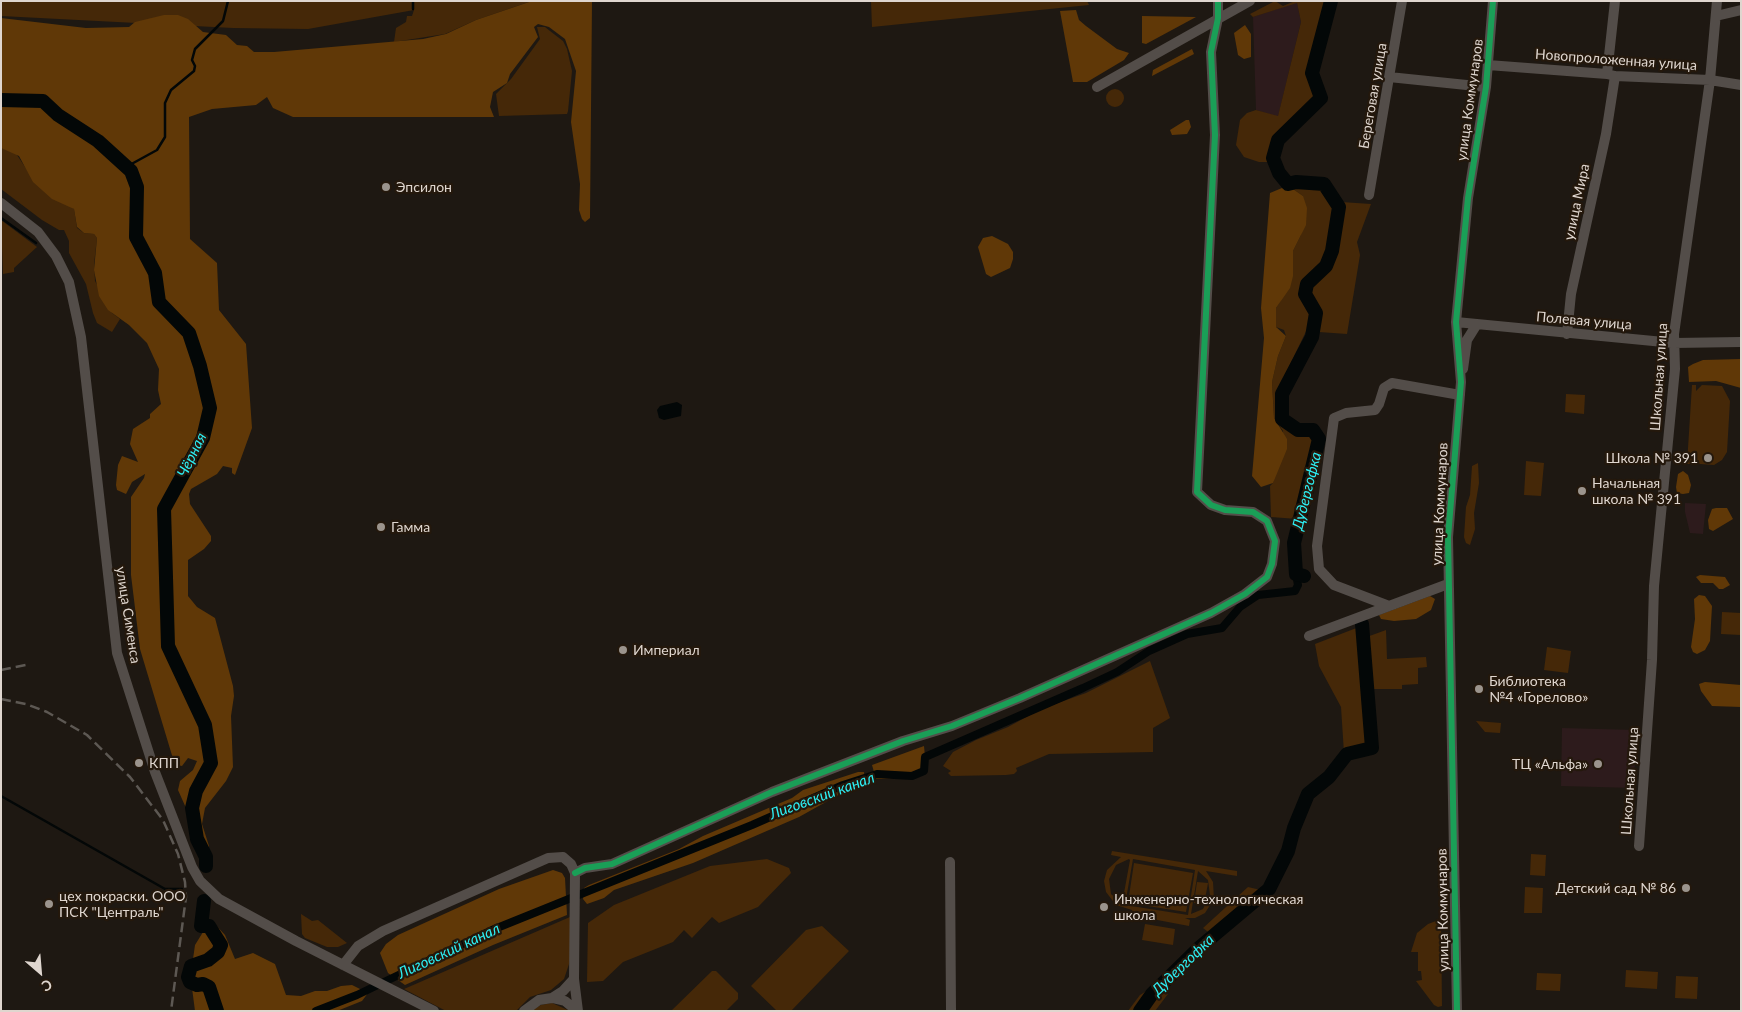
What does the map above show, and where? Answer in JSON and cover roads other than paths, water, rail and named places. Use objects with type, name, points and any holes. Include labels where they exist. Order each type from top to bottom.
[{"type":"street","points":[[575,873],[585,868],[612,864],[772,792],[903,741],[952,726],[1020,698],[1044,685],[1160,638],[1245,594],[1267,577],[1272,564],[1274,541],[1267,522],[1253,512],[1225,510],[1211,505],[1197,492],[1215,134],[1211,52],[1218,18],[1218,1]]},
{"type":"street","points":[[1097,87],[1250,1]]},
{"type":"street","name":"Береговая улица","points":[[1369,195],[1402,1]]},
{"type":"street","name":"улица Коммунаров","points":[[1461,382],[1456,322],[1468,198],[1486,86],[1494,1]]},
{"type":"street","name":"улица Мира","points":[[1567,334],[1571,294],[1606,134],[1614,1]]},
{"type":"street","name":"Школьная улица","points":[[1639,846],[1652,669],[1654,586],[1675,369],[1674,343],[1710,80],[1717,1]]},
{"type":"street","points":[[1716,16],[1741,10]]},
{"type":"street","name":"Новопроложенная улица","points":[[1488,65],[1611,75],[1710,80],[1741,84]]},
{"type":"street","points":[[1389,77],[1486,86]]},
{"type":"street","name":"улица Сименса","points":[[1,203],[38,232],[56,256],[69,282],[81,337],[117,653],[155,772],[192,867],[200,881],[219,899],[434,1011]]},
{"type":"street","name":"Полевая улица","points":[[1456,322],[1674,343],[1741,342]]},
{"type":"street","name":"улица Коммунаров","points":[[1457,1011],[1448,536],[1461,382],[1467,340],[1477,324]]},
{"type":"street","points":[[1390,606],[1334,585],[1325,578],[1319,569],[1317,546],[1331,428],[1334,418],[1341,414],[1375,410],[1384,388],[1392,383],[1460,395]]},
{"type":"street","points":[[1310,636],[1448,584]]},
{"type":"street","points":[[343,965],[358,946],[383,931],[548,858],[558,857],[568,860],[575,873],[574,979],[578,1011]]},
{"type":"street","points":[[950,862],[951,1011]]},
{"type":"street","points":[[524,1011],[539,1000],[552,998],[563,992],[574,979]]},
{"type":"street","points":[[552,998],[565,1001],[578,1011]]},
{"type":"waterway","points":[[126,167],[157,150],[165,137],[165,103],[171,90],[194,71],[195,66],[192,60],[195,49],[223,21],[228,1]]},
{"type":"waterway","points":[[413,1],[413,9]]},
{"type":"waterway","name":"Дудергофка","points":[[1304,576],[1296,574],[1294,543],[1319,439],[1313,430],[1298,430],[1282,419],[1282,394],[1312,337],[1316,313],[1305,294],[1307,284],[1326,266],[1332,251],[1339,207],[1324,184],[1296,182],[1288,184],[1279,173],[1273,158],[1278,140],[1321,98],[1312,73],[1331,1]]},
{"type":"waterway","name":"Чёрная","points":[[1,100],[43,101],[58,115],[98,141],[131,171],[137,187],[136,237],[155,273],[159,302],[189,333],[200,366],[210,408],[203,438],[164,509],[168,646],[205,725],[211,763],[196,791],[192,808],[197,839],[206,857],[206,866]]},
{"type":"waterway","points":[[1,218],[36,243]]},
{"type":"waterway","name":"Лиговский канал","points":[[316,1011],[357,995],[492,930],[752,825],[843,785],[877,774],[912,776],[924,771],[925,757],[1083,688],[1117,672],[1149,651],[1187,634],[1222,628],[1240,607],[1258,595],[1295,591],[1298,585],[1296,574]]},
{"type":"waterway","name":"Дудергофка","points":[[1140,1011],[1152,994],[1200,947],[1269,889],[1288,851],[1294,828],[1308,794],[1329,777],[1347,754],[1372,748],[1362,624]]},
{"type":"waterway","points":[[1,796],[165,889],[182,889]]},
{"type":"waterway","name":"Чёрная","points":[[204,901],[201,926],[209,926],[221,945],[218,952],[208,960],[191,966],[188,977],[190,982],[209,987],[217,1011]]},
{"type":"railway","points":[[1,670],[30,664]]},
{"type":"railway","points":[[1,699],[26,704],[47,712],[87,735],[130,777],[163,820],[178,854],[185,882],[186,897],[171,1011]]},
{"type":"place","name":"Эпсилон","points":[[386,187]]},
{"type":"place","name":"Школа № 391","points":[[1708,458]]},
{"type":"place","name":"Начальная школа № 391","points":[[1582,491]]},
{"type":"place","name":"Гамма","points":[[381,527]]},
{"type":"place","name":"Империал","points":[[623,650]]},
{"type":"place","name":"Библиотека №4 «Горелово»","points":[[1479,689]]},
{"type":"place","name":"КПП","points":[[139,763]]},
{"type":"place","name":"ТЦ «Альфа»","points":[[1598,764]]},
{"type":"place","name":"Детский сад № 86","points":[[1686,888]]},
{"type":"place","name":"цех покраски. ООО ПСК \"Централь\"","points":[[49,904]]},
{"type":"place","name":"Инженерно-технологическая школа","points":[[1104,907]]}]
